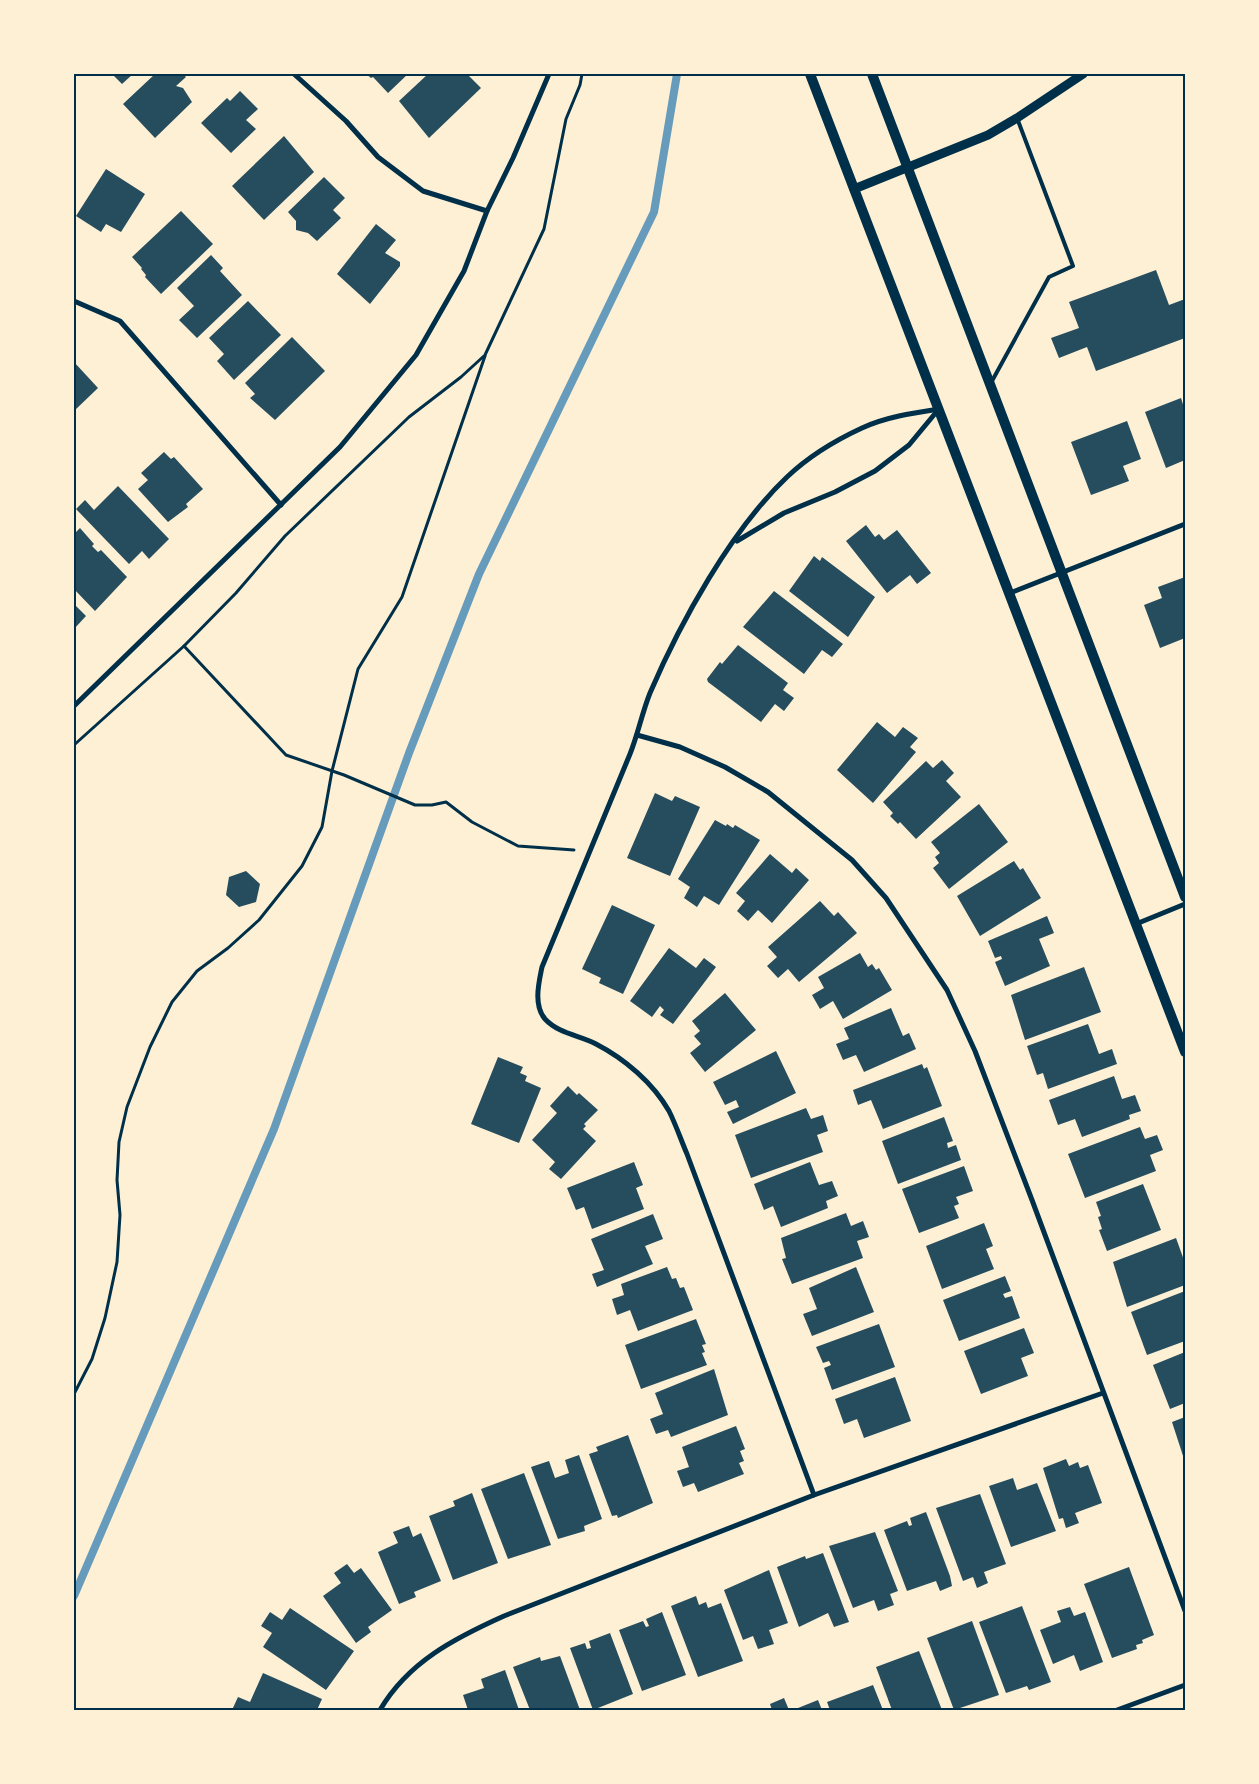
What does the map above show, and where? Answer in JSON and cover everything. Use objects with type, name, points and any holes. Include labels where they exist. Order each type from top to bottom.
[{"type":"main road","points":[[810,74],[1185,1052]]},
{"type":"main road","points":[[872,74],[1185,897]]},
{"type":"street","points":[[294,74],[346,121],[378,157],[423,191],[487,211]]},
{"type":"street","points":[[74,706],[340,447],[416,355],[464,271],[487,211],[513,158],[549,74]]},
{"type":"street","points":[[854,189],[988,135],[1083,74]]},
{"type":"street","points":[[74,301],[120,321],[281,504]]},
{"type":"street","points":[[814,1495],[687,1154],[668,1111],[648,1083],[621,1060],[595,1044],[563,1032],[544,1018],[537,994],[542,967],[637,735],[649,694],[677,636],[705,586],[758,507],[788,476],[826,447],[864,427],[902,415],[939,409]]},
{"type":"street","points":[[734,543],[784,513],[835,492],[875,471],[909,445],[939,409]]},
{"type":"street","points":[[1010,593],[1185,524]]},
{"type":"street","points":[[637,735],[680,747],[725,767],[768,792],[852,860],[886,898],[947,990],[975,1051],[1059,1270],[1185,1611]]},
{"type":"street","points":[[1136,924],[1185,904]]},
{"type":"street","points":[[380,1710],[410,1674],[434,1651],[465,1633],[814,1495],[1103,1392]]},
{"type":"street","points":[[1117,1710],[1185,1685]]},
{"type":"lane","points":[[990,384],[1049,277],[1073,266],[1017,118]]},
{"type":"path","points":[[74,1394],[92,1359],[105,1318],[117,1262],[120,1215],[117,1180],[119,1142],[127,1106],[150,1047],[172,1002],[197,971],[228,948],[259,920],[302,866],[322,827],[332,771],[358,669],[402,597],[485,355],[544,229],[566,119],[580,85],[582,74]]},
{"type":"path","points":[[74,745],[184,646],[236,593],[285,536],[388,436],[409,417],[461,378],[485,355]]},
{"type":"path","points":[[184,646],[286,755],[376,788],[415,805],[432,805],[446,802],[472,822],[518,846],[590,851]]},
{"type":"building","points":[[112,74],[133,74],[122,84]]},
{"type":"building","points":[[155,74],[183,74],[186,77],[176,86],[183,88],[192,102],[155,138],[123,104]]},
{"type":"building","points":[[366,74],[408,74],[388,93],[373,77],[371,78]]},
{"type":"building","points":[[428,74],[467,74],[481,88],[429,138],[399,101]]},
{"type":"building","points":[[240,91],[258,109],[246,120],[256,129],[231,153],[201,123],[227,98],[230,101]]},
{"type":"building","points":[[284,136],[314,172],[264,220],[232,186]]},
{"type":"building","points":[[106,169],[145,194],[121,232],[106,224],[101,232],[76,216]]},
{"type":"building","points":[[324,177],[345,198],[333,210],[341,218],[317,241],[308,233],[296,230],[296,221],[288,212]]},
{"type":"building","points":[[181,211],[213,244],[161,294],[145,277],[146,275],[142,268],[132,257]]},
{"type":"building","points":[[376,224],[396,240],[385,253],[400,262],[400,266],[370,304],[337,274]]},
{"type":"building","points":[[211,255],[223,268],[220,271],[242,295],[197,338],[179,320],[194,306],[177,288]]},
{"type":"building","points":[[1156,270],[1169,305],[1185,299],[1185,338],[1096,371],[1087,347],[1059,358],[1051,338],[1079,328],[1069,302]]},
{"type":"building","points":[[248,301],[281,335],[234,380],[217,361],[224,354],[209,338]]},
{"type":"building","points":[[292,337],[325,371],[275,420],[250,398],[255,394],[245,383]]},
{"type":"building","points":[[74,362],[98,388],[74,411]]},
{"type":"building","points":[[1181,398],[1185,411],[1185,460],[1166,468],[1145,412]]},
{"type":"building","points":[[1127,421],[1141,459],[1123,466],[1129,481],[1091,495],[1071,442]]},
{"type":"building","points":[[164,452],[171,459],[174,457],[203,489],[186,504],[188,507],[168,522],[138,489],[148,480],[141,473]]},
{"type":"building","points":[[118,486],[169,539],[149,559],[142,551],[129,564],[76,509],[85,500],[94,510]]},
{"type":"building","points":[[866,525],[875,537],[879,534],[884,540],[897,530],[931,573],[917,584],[910,575],[887,593],[846,541]]},
{"type":"building","points":[[80,528],[94,544],[92,546],[98,552],[101,550],[127,577],[95,611],[74,589],[74,534]]},
{"type":"building","points":[[814,556],[820,561],[822,557],[875,597],[848,637],[789,591]]},
{"type":"building","points":[[1185,577],[1185,638],[1160,648],[1144,605],[1162,598],[1158,587]]},
{"type":"building","points":[[774,591],[843,644],[832,657],[822,650],[804,674],[743,627]]},
{"type":"building","points":[[74,604],[86,616],[74,629]]},
{"type":"building","points":[[738,645],[788,683],[783,690],[794,698],[784,711],[775,704],[761,722],[708,682],[707,679],[720,662],[722,664]]},
{"type":"building","points":[[877,722],[895,737],[903,727],[918,738],[910,747],[916,752],[873,803],[837,770]]},
{"type":"building","points":[[942,760],[954,773],[946,781],[961,797],[916,839],[900,822],[898,824],[890,816],[893,813],[883,802],[926,761],[933,768]]},
{"type":"building","points":[[655,793],[672,801],[675,796],[700,807],[670,876],[627,858]]},
{"type":"building","points":[[979,804],[1008,842],[949,889],[933,868],[939,863],[935,857],[940,853],[931,842]]},
{"type":"building","points":[[715,820],[733,828],[735,825],[760,840],[719,905],[704,896],[697,907],[684,898],[690,887],[678,879]]},
{"type":"building","points":[[770,854],[792,873],[796,868],[809,880],[772,923],[758,910],[748,921],[737,911],[745,901],[736,893]]},
{"type":"building","points":[[1014,861],[1020,870],[1023,868],[1041,898],[980,936],[957,896]]},
{"type":"building","points":[[246,871],[260,884],[256,902],[239,907],[226,895],[229,877]]},
{"type":"building","points":[[820,901],[834,916],[838,912],[857,933],[799,982],[788,969],[778,978],[767,966],[777,957],[768,947]]},
{"type":"building","points":[[612,905],[655,925],[623,994],[599,983],[601,978],[582,969]]},
{"type":"building","points":[[1047,916],[1054,933],[1039,939],[1050,966],[1005,986],[995,962],[1002,959],[1001,956],[995,958],[988,941]]},
{"type":"building","points":[[669,948],[696,968],[704,958],[716,967],[673,1024],[660,1015],[664,1010],[660,1006],[652,1017],[630,1001]]},
{"type":"building","points":[[860,953],[868,967],[872,964],[876,970],[879,968],[892,990],[843,1019],[833,1001],[820,1009],[812,995],[824,988],[818,977]]},
{"type":"building","points":[[1084,967],[1101,1012],[1025,1040],[1011,995]]},
{"type":"building","points":[[725,993],[756,1030],[705,1072],[690,1053],[701,1044],[694,1036],[700,1031],[692,1021]]},
{"type":"building","points":[[891,1008],[903,1036],[909,1033],[916,1049],[864,1072],[856,1055],[843,1060],[836,1044],[849,1039],[844,1028]]},
{"type":"building","points":[[1088,1024],[1099,1054],[1112,1049],[1117,1064],[1048,1089],[1043,1073],[1037,1075],[1027,1046]]},
{"type":"building","points":[[776,1051],[796,1093],[733,1124],[727,1112],[739,1107],[736,1100],[725,1105],[713,1082]]},
{"type":"building","points":[[498,1057],[523,1067],[520,1073],[527,1076],[525,1081],[541,1088],[519,1143],[471,1124]]},
{"type":"building","points":[[922,1064],[924,1069],[927,1067],[942,1106],[883,1129],[871,1100],[858,1105],[853,1090]]},
{"type":"building","points":[[1114,1076],[1122,1099],[1135,1095],[1141,1111],[1129,1115],[1130,1119],[1082,1137],[1075,1119],[1058,1125],[1049,1100]]},
{"type":"building","points":[[568,1086],[598,1110],[584,1124],[586,1126],[583,1129],[596,1141],[561,1179],[549,1169],[555,1162],[532,1140],[557,1113],[550,1106]]},
{"type":"building","points":[[806,1108],[811,1119],[823,1115],[828,1131],[817,1135],[823,1152],[751,1178],[735,1135]]},
{"type":"building","points":[[944,1117],[953,1141],[947,1143],[948,1148],[956,1145],[961,1160],[898,1184],[882,1141]]},
{"type":"building","points":[[1140,1127],[1145,1139],[1157,1135],[1163,1150],[1150,1155],[1156,1171],[1085,1198],[1068,1154]]},
{"type":"building","points":[[634,1162],[643,1185],[636,1188],[644,1209],[592,1229],[584,1207],[576,1210],[567,1188]]},
{"type":"building","points":[[810,1162],[819,1185],[832,1181],[838,1196],[826,1201],[828,1208],[781,1227],[773,1206],[764,1210],[754,1184]]},
{"type":"building","points":[[964,1166],[973,1191],[956,1197],[959,1204],[954,1206],[959,1218],[919,1233],[902,1189]]},
{"type":"building","points":[[1143,1184],[1161,1230],[1107,1251],[1099,1230],[1102,1229],[1098,1217],[1101,1216],[1096,1202]]},
{"type":"building","points":[[846,1213],[851,1226],[863,1221],[869,1237],[857,1241],[863,1258],[792,1284],[782,1259],[786,1258],[781,1238]]},
{"type":"building","points":[[653,1214],[663,1239],[645,1246],[653,1264],[597,1287],[592,1274],[604,1270],[591,1239]]},
{"type":"building","points":[[984,1223],[993,1246],[986,1249],[994,1269],[942,1289],[926,1246]]},
{"type":"building","points":[[1176,1238],[1185,1263],[1185,1285],[1127,1307],[1113,1262]]},
{"type":"building","points":[[667,1267],[672,1279],[676,1278],[680,1288],[684,1287],[693,1310],[638,1331],[630,1310],[617,1315],[612,1299],[624,1295],[621,1284]]},
{"type":"building","points":[[856,1267],[874,1312],[812,1336],[803,1314],[817,1309],[809,1288]]},
{"type":"building","points":[[1005,1276],[1011,1291],[1003,1294],[1005,1298],[1012,1296],[1020,1318],[959,1341],[943,1300]]},
{"type":"building","points":[[1185,1291],[1185,1341],[1147,1355],[1131,1312]]},
{"type":"building","points":[[696,1319],[706,1344],[702,1345],[705,1352],[702,1353],[707,1365],[641,1389],[625,1345]]},
{"type":"building","points":[[879,1324],[895,1367],[832,1390],[824,1368],[831,1365],[829,1361],[823,1363],[816,1347]]},
{"type":"building","points":[[1024,1328],[1034,1353],[1021,1358],[1028,1376],[981,1394],[964,1351]]},
{"type":"building","points":[[1185,1352],[1185,1403],[1170,1409],[1153,1365]]},
{"type":"building","points":[[714,1369],[728,1415],[671,1437],[668,1430],[656,1434],[650,1419],[663,1414],[655,1393]]},
{"type":"building","points":[[895,1377],[911,1421],[864,1438],[857,1419],[844,1424],[835,1399]]},
{"type":"building","points":[[1185,1417],[1185,1462],[1172,1422]]},
{"type":"building","points":[[736,1426],[745,1449],[740,1451],[744,1461],[739,1463],[744,1474],[698,1492],[694,1483],[683,1487],[677,1471],[689,1467],[682,1447]]},
{"type":"building","points":[[628,1435],[653,1503],[618,1518],[617,1515],[612,1516],[589,1454],[598,1451],[596,1447]]},
{"type":"building","points":[[579,1455],[602,1519],[584,1526],[585,1531],[558,1539],[531,1467],[549,1461],[555,1478],[569,1473],[565,1460]]},
{"type":"building","points":[[1066,1459],[1069,1466],[1078,1462],[1080,1468],[1088,1465],[1102,1503],[1075,1513],[1079,1523],[1066,1528],[1063,1518],[1059,1519],[1043,1468]]},
{"type":"building","points":[[524,1473],[551,1545],[508,1559],[481,1489]]},
{"type":"building","points":[[1013,1478],[1017,1490],[1037,1483],[1056,1531],[1011,1547],[989,1486]]},
{"type":"building","points":[[472,1493],[498,1563],[453,1580],[429,1516],[455,1506],[453,1501]]},
{"type":"building","points":[[980,1494],[1006,1564],[984,1572],[988,1583],[977,1588],[973,1577],[963,1581],[936,1508]]},
{"type":"building","points":[[926,1512],[952,1586],[940,1591],[936,1581],[907,1591],[884,1530],[907,1521],[909,1526],[912,1525],[910,1518]]},
{"type":"building","points":[[409,1526],[413,1537],[421,1533],[441,1581],[414,1592],[416,1597],[399,1604],[378,1552],[398,1543],[393,1532]]},
{"type":"building","points":[[875,1532],[898,1591],[890,1594],[894,1605],[878,1611],[874,1600],[853,1608],[829,1546]]},
{"type":"building","points":[[823,1553],[849,1622],[834,1627],[828,1613],[799,1627],[777,1567],[805,1556],[806,1559]]},
{"type":"building","points":[[347,1564],[354,1573],[361,1568],[392,1610],[368,1627],[371,1632],[356,1643],[323,1596],[341,1583],[334,1573]]},
{"type":"building","points":[[1129,1567],[1154,1635],[1142,1640],[1143,1643],[1136,1645],[1137,1649],[1112,1658],[1084,1584]]},
{"type":"building","points":[[769,1570],[788,1623],[769,1630],[774,1644],[758,1649],[753,1636],[743,1640],[724,1590]]},
{"type":"building","points":[[696,1596],[699,1605],[706,1602],[708,1608],[721,1603],[743,1661],[698,1677],[671,1606]]},
{"type":"building","points":[[1022,1606],[1051,1682],[1029,1690],[1027,1686],[1006,1693],[979,1622]]},
{"type":"building","points":[[1070,1607],[1074,1616],[1085,1612],[1103,1662],[1080,1671],[1074,1655],[1053,1664],[1040,1630],[1061,1622],[1057,1611]]},
{"type":"building","points":[[290,1608],[354,1651],[326,1690],[263,1647],[272,1633],[261,1626],[270,1612],[282,1620]]},
{"type":"building","points":[[662,1612],[686,1675],[642,1691],[619,1630],[643,1621],[646,1627],[649,1626],[646,1619]]},
{"type":"building","points":[[972,1621],[999,1695],[954,1710],[927,1638]]},
{"type":"building","points":[[610,1633],[633,1694],[593,1710],[570,1648],[585,1643],[587,1649],[591,1648],[589,1641]]},
{"type":"building","points":[[919,1651],[942,1710],[892,1710],[876,1667]]},
{"type":"building","points":[[560,1656],[580,1710],[530,1710],[513,1667],[540,1657],[541,1661]]},
{"type":"building","points":[[505,1670],[519,1710],[468,1710],[463,1695],[484,1688],[481,1679]]},
{"type":"building","points":[[263,1673],[322,1699],[317,1710],[232,1710],[238,1697],[250,1702]]},
{"type":"building","points":[[873,1685],[883,1710],[830,1710],[827,1702]]},
{"type":"building","points":[[784,1698],[789,1710],[772,1710],[770,1704]]},
{"type":"building","points":[[818,1700],[822,1710],[793,1710]]},
{"type":"waterway","points":[[74,1596],[274,1129],[409,753],[479,574],[654,212],[677,74]]}]
